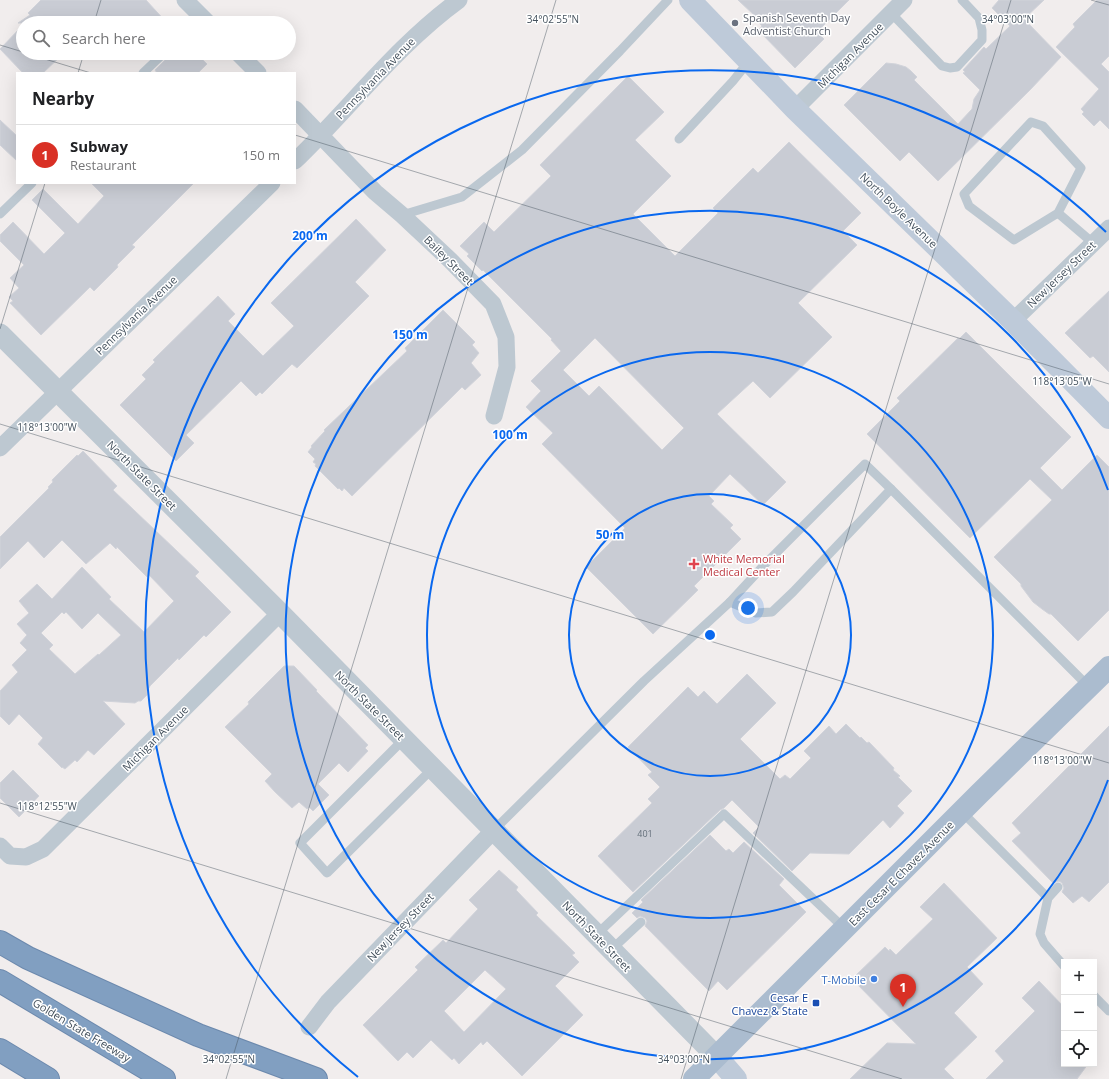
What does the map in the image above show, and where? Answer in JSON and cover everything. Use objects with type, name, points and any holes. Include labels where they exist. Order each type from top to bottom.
[{"type":"highway","points":[[0,942],[28,958],[198,1035],[316,1079]]},
{"type":"highway","name":"Golden State Freeway","points":[[0,981],[164,1079]]},
{"type":"highway","points":[[0,1050],[48,1079]]},
{"type":"main road","name":"North Boyle Avenue","points":[[690,0],[795,109],[1013,321],[1109,418]]},
{"type":"main road","name":"East Cesar E Chavez Avenue","points":[[694,1079],[1109,668]]},
{"type":"main road","name":"North State Street","points":[[717,1057],[736,1079]]},
{"type":"street","points":[[185,0],[197,16]]},
{"type":"street","name":"Pennsylvania Avenue","points":[[296,160],[409,42],[459,0]]},
{"type":"street","name":"Michigan Avenue","points":[[795,109],[904,0]]},
{"type":"street","points":[[245,60],[257,72]]},
{"type":"street","name":"Bailey Street","points":[[296,110],[375,192],[450,260],[493,304],[506,337],[507,367],[494,416]]},
{"type":"street","name":"Pennsylvania Avenue","points":[[0,448],[271,184]]},
{"type":"street","name":"New Jersey Street","points":[[1013,321],[1109,228]]},
{"type":"street","name":"North State Street","points":[[0,334],[280,613],[717,1057]]},
{"type":"street","name":"Michigan Avenue","points":[[0,846],[10,856],[26,857],[43,849],[280,613]]},
{"type":"street","name":"New Jersey Street","points":[[309,1027],[328,1002],[494,830]]},
{"type":"lane","points":[[402,215],[462,197],[522,150],[668,0]]},
{"type":"lane","points":[[891,13],[942,66],[950,68],[957,67],[982,40],[982,30],[979,18],[962,0]]},
{"type":"lane","points":[[144,72],[157,60]]},
{"type":"lane","points":[[679,139],[733,81],[749,61]]},
{"type":"lane","points":[[1031,122],[1044,126],[1081,168],[1058,213],[1014,240],[969,206],[964,194],[1031,122]]},
{"type":"lane","points":[[0,214],[31,184]]},
{"type":"lane","points":[[1058,213],[1093,243]]},
{"type":"lane","points":[[494,830],[644,682],[730,602],[765,564],[865,464],[891,488],[1089,687]]},
{"type":"lane","points":[[730,602],[756,613],[772,612],[793,592],[891,488]]},
{"type":"lane","points":[[404,739],[300,843],[327,873],[432,768]]},
{"type":"lane","points":[[962,812],[1048,898]]},
{"type":"lane","points":[[604,943],[724,814],[845,929]]},
{"type":"lane","points":[[1058,887],[1048,898],[1040,934],[1044,943],[1061,963]]},
{"type":"lane","points":[[604,943],[640,922]]},
{"type":"lane","points":[[1097,999],[1109,1011]]},
{"type":"building","points":[[41,0],[146,0],[161,16],[28,16],[30,15],[28,13]]},
{"type":"building","points":[[738,0],[849,0],[817,32],[824,39],[795,68],[758,30],[762,26],[754,17],[755,16]]},
{"type":"building","points":[[999,0],[1044,0],[1024,19],[1061,57],[1030,90],[938,181],[909,152],[900,161],[844,105],[886,63],[896,64],[906,67],[911,71],[917,77],[914,80],[958,124],[972,109],[974,99],[980,90],[963,73],[965,72],[963,70],[984,47],[986,49],[1010,26],[992,8]]},
{"type":"building","points":[[1097,0],[1109,0],[1109,56],[1101,64],[1109,72],[1109,129],[1100,120],[1094,126],[1082,114],[1084,112],[1081,109],[1099,89],[1056,47],[1075,27],[1073,24]]},
{"type":"building","points":[[16,32],[16,60],[57,60],[44,72],[22,72],[0,49]]},
{"type":"building","points":[[165,60],[203,60],[207,64],[199,72],[156,72],[155,70]]},
{"type":"building","points":[[628,76],[664,112],[635,140],[671,176],[633,214],[675,256],[718,213],[713,208],[753,168],[758,173],[789,142],[861,213],[843,231],[857,245],[798,303],[832,337],[770,398],[753,381],[717,414],[786,482],[763,505],[730,474],[709,496],[714,501],[711,504],[733,525],[730,528],[741,539],[694,586],[698,590],[653,634],[586,567],[625,528],[542,444],[553,433],[526,407],[541,391],[531,381],[561,351],[551,340],[552,339],[467,256],[469,254],[460,246],[484,222],[494,232],[551,176],[540,165]],"holes":[[[595,338],[684,428],[662,450],[599,386],[589,396],[563,370]]]},
{"type":"building","points":[[0,120],[16,135],[16,160],[0,145]]},
{"type":"building","points":[[92,184],[193,184],[132,245],[135,247],[94,291],[90,287],[41,335],[10,303],[13,301],[9,297],[19,288],[10,278],[24,265],[0,241],[0,235],[13,222],[44,254],[65,233],[32,200],[43,189],[78,224],[104,196]]},
{"type":"building","points":[[356,219],[386,250],[355,282],[369,296],[297,368],[292,364],[262,394],[260,392],[256,396],[241,381],[186,435],[194,443],[176,461],[120,405],[146,379],[142,375],[155,362],[153,360],[218,296],[235,314],[228,321],[263,356],[294,326],[271,303]]},
{"type":"building","points":[[1109,291],[1109,372],[1093,356],[1090,358],[1065,333]]},
{"type":"building","points":[[443,310],[475,342],[472,345],[479,353],[471,363],[481,375],[465,390],[462,387],[352,496],[344,488],[342,491],[339,488],[338,489],[315,466],[316,464],[313,462],[315,459],[308,452],[312,447],[311,446],[325,431],[324,430],[407,351],[405,348]]},
{"type":"building","points":[[966,332],[1071,437],[1040,468],[1062,490],[1097,455],[1109,467],[1109,610],[1078,641],[1051,614],[1033,602],[1021,584],[994,557],[1052,500],[1030,479],[970,538],[867,434],[900,401],[897,398]]},
{"type":"building","points":[[83,451],[117,486],[113,490],[199,572],[195,576],[231,612],[206,637],[204,635],[179,660],[178,658],[150,686],[147,691],[147,695],[141,701],[135,703],[103,701],[125,724],[94,755],[88,750],[77,762],[75,760],[65,769],[62,768],[38,744],[43,738],[19,714],[9,725],[0,716],[0,691],[18,672],[12,665],[27,650],[20,643],[27,635],[17,624],[29,613],[19,601],[37,584],[52,599],[82,567],[111,597],[109,599],[144,632],[174,601],[149,575],[147,577],[117,547],[116,549],[110,543],[86,564],[62,540],[44,558],[28,541],[0,569],[0,537],[49,488],[48,487],[53,482],[52,480],[77,455],[78,456]],"holes":[[[62,612],[64,614],[66,612],[82,629],[98,613],[121,635],[75,674],[49,649],[53,645],[41,633]]]},
{"type":"building","points":[[284,666],[294,666],[368,745],[365,748],[368,751],[348,772],[339,763],[318,784],[329,795],[313,811],[309,807],[307,809],[299,802],[292,808],[275,792],[265,781],[272,774],[225,727],[249,704],[248,702]]},
{"type":"building","points":[[747,674],[776,703],[740,739],[780,779],[785,775],[790,779],[811,758],[804,751],[829,726],[836,734],[846,724],[860,738],[861,737],[867,743],[869,742],[894,768],[893,770],[900,776],[898,777],[912,791],[897,806],[904,813],[890,828],[883,820],[849,854],[810,853],[792,871],[753,833],[759,827],[732,800],[633,892],[598,856],[652,803],[648,799],[660,787],[648,775],[652,772],[628,747],[688,687],[698,697],[704,691],[717,704]]},
{"type":"building","points":[[1109,726],[1109,882],[1089,902],[1082,896],[1073,903],[1062,892],[1064,888],[1062,883],[1059,881],[1053,883],[1012,841],[1021,833],[1012,823]]},
{"type":"building","points":[[13,770],[39,796],[19,817],[0,798],[0,783]]},
{"type":"building","points":[[710,835],[726,851],[729,849],[733,853],[744,842],[784,879],[779,885],[806,912],[727,990],[718,981],[709,991],[645,926],[647,921],[645,918],[640,916],[637,918],[632,913],[643,902],[641,900]]},
{"type":"building","points":[[499,870],[518,887],[516,890],[538,913],[536,915],[575,953],[572,955],[579,962],[555,986],[583,1015],[522,1076],[487,1041],[483,1045],[481,1042],[459,1064],[454,1058],[452,1060],[431,1040],[413,1058],[407,1052],[398,1061],[363,1025],[418,970],[415,967],[443,940],[446,943],[478,909],[469,900]],"holes":[[[485,970],[506,989],[464,1032],[444,1011]]]},
{"type":"building","points":[[944,883],[997,938],[967,967],[983,984],[954,1013],[977,1037],[944,1069],[954,1079],[850,1079],[887,1043],[916,1044],[852,979],[885,947],[889,951],[890,949],[896,955],[933,919],[920,907]]},
{"type":"building","points":[[1039,981],[1061,1004],[1061,1067],[1086,1067],[1077,1079],[986,1079],[1004,1061],[995,1051],[1035,1011],[1022,998]]},
{"type":"place","name":"Spanish Seventh Day Adventist Church","points":[[735,23]]},
{"type":"place","name":"White Memorial Medical Center","points":[[694,564]]},
{"type":"place","name":"T-Mobile","points":[[874,979]]},
{"type":"place","name":"Cesar E Chavez & State","points":[[816,1003]]},
{"type":"place","name":"Subway","points":[[903,1007]]}]
